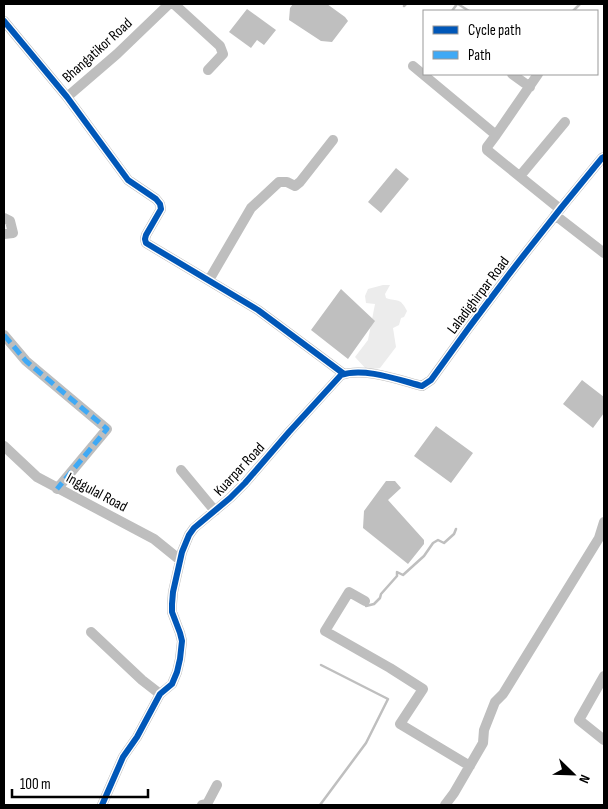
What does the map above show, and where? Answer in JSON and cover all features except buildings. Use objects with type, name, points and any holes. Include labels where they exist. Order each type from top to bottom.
[{"type":"street","name":"Bhangatikor Road","points":[[67,97],[117,54],[169,4]]},
{"type":"street","points":[[174,4],[220,46],[224,54],[208,70]]},
{"type":"street","points":[[4,21],[67,97],[128,180],[156,198],[160,204],[161,209],[146,235],[146,243],[258,310],[344,374]]},
{"type":"street","points":[[413,66],[423,74]]},
{"type":"street","points":[[424,75],[496,135]]},
{"type":"street","points":[[513,75],[530,87]]},
{"type":"street","points":[[537,75],[487,147],[487,150],[520,176],[557,212],[604,253]]},
{"type":"street","points":[[520,176],[565,122]]},
{"type":"street","points":[[209,280],[251,208],[279,182],[287,182],[295,186],[300,182],[333,140]]},
{"type":"street","name":"Laladighirpar Road","points":[[344,374],[357,372],[422,386],[430,380],[557,212],[604,157]]},
{"type":"street","points":[[4,218],[10,221],[13,233],[4,234]]},
{"type":"street","points":[[6,341],[26,361],[107,429],[57,489]]},
{"type":"street","name":"Kuarpar Road","points":[[102,805],[123,757],[137,737],[160,694],[172,684],[180,660],[182,641],[172,612],[173,592],[182,552],[189,535],[194,528],[245,483],[338,377],[344,374]]},
{"type":"street","name":"Inggulal Road","points":[[4,446],[37,477],[154,539],[180,560]]},
{"type":"street","points":[[181,470],[215,511]]},
{"type":"street","points":[[445,805],[483,743],[484,730],[495,702],[503,694],[601,541],[604,522]]},
{"type":"street","points":[[364,601],[349,592],[325,631],[423,689],[400,724],[470,766]]},
{"type":"street","points":[[91,632],[142,680],[160,694]]},
{"type":"street","points":[[202,805],[207,804],[217,785]]},
{"type":"shaded area","points":[[293,4],[327,4],[348,21],[332,42],[321,41],[289,20],[290,8]]},
{"type":"shaded area","points":[[247,9],[276,30],[264,45],[257,40],[251,48],[229,32]]},
{"type":"shaded area","points":[[396,168],[409,179],[381,213],[368,202]]},
{"type":"shaded area","points":[[390,285],[385,294],[386,298],[400,302],[407,311],[404,317],[401,318],[399,325],[393,328],[396,347],[380,368],[367,370],[355,357],[368,340],[375,304],[366,303],[365,296],[368,289]]},
{"type":"shaded area","points":[[341,289],[375,321],[348,359],[311,330]]},
{"type":"shaded area","points":[[582,380],[604,397],[604,413],[593,428],[563,404]]},
{"type":"shaded area","points":[[436,426],[473,453],[451,483],[414,456]]},
{"type":"shaded area","points":[[386,481],[395,481],[401,488],[388,500],[424,540],[424,544],[408,564],[363,528],[364,511]]},
{"type":"waterway","points":[[453,10],[457,4]]},
{"type":"waterway","points":[[458,4],[467,10]]},
{"type":"waterway","points":[[574,10],[580,4]]},
{"type":"waterway","points":[[366,606],[374,604],[380,598],[381,594],[397,576],[397,572],[403,575],[424,556],[433,543],[438,540],[444,543],[454,534],[456,529]]},
{"type":"waterway","points":[[320,805],[366,743],[388,699],[321,665]]},
{"type":"waterway","points":[[604,676],[579,720],[604,740]]},
{"type":"marked path","points":[[4,335],[26,361],[107,429],[57,489]]},
{"type":"cycle path","points":[[4,21],[67,97],[128,180],[156,199],[160,204],[161,209],[146,235],[146,243],[258,310],[344,374]]},
{"type":"cycle path","points":[[102,805],[123,757],[137,737],[160,694],[172,684],[177,672],[182,641],[172,612],[173,592],[182,552],[194,528],[245,483],[341,375],[360,372],[371,373],[422,386],[431,380],[514,268],[604,157]]}]
